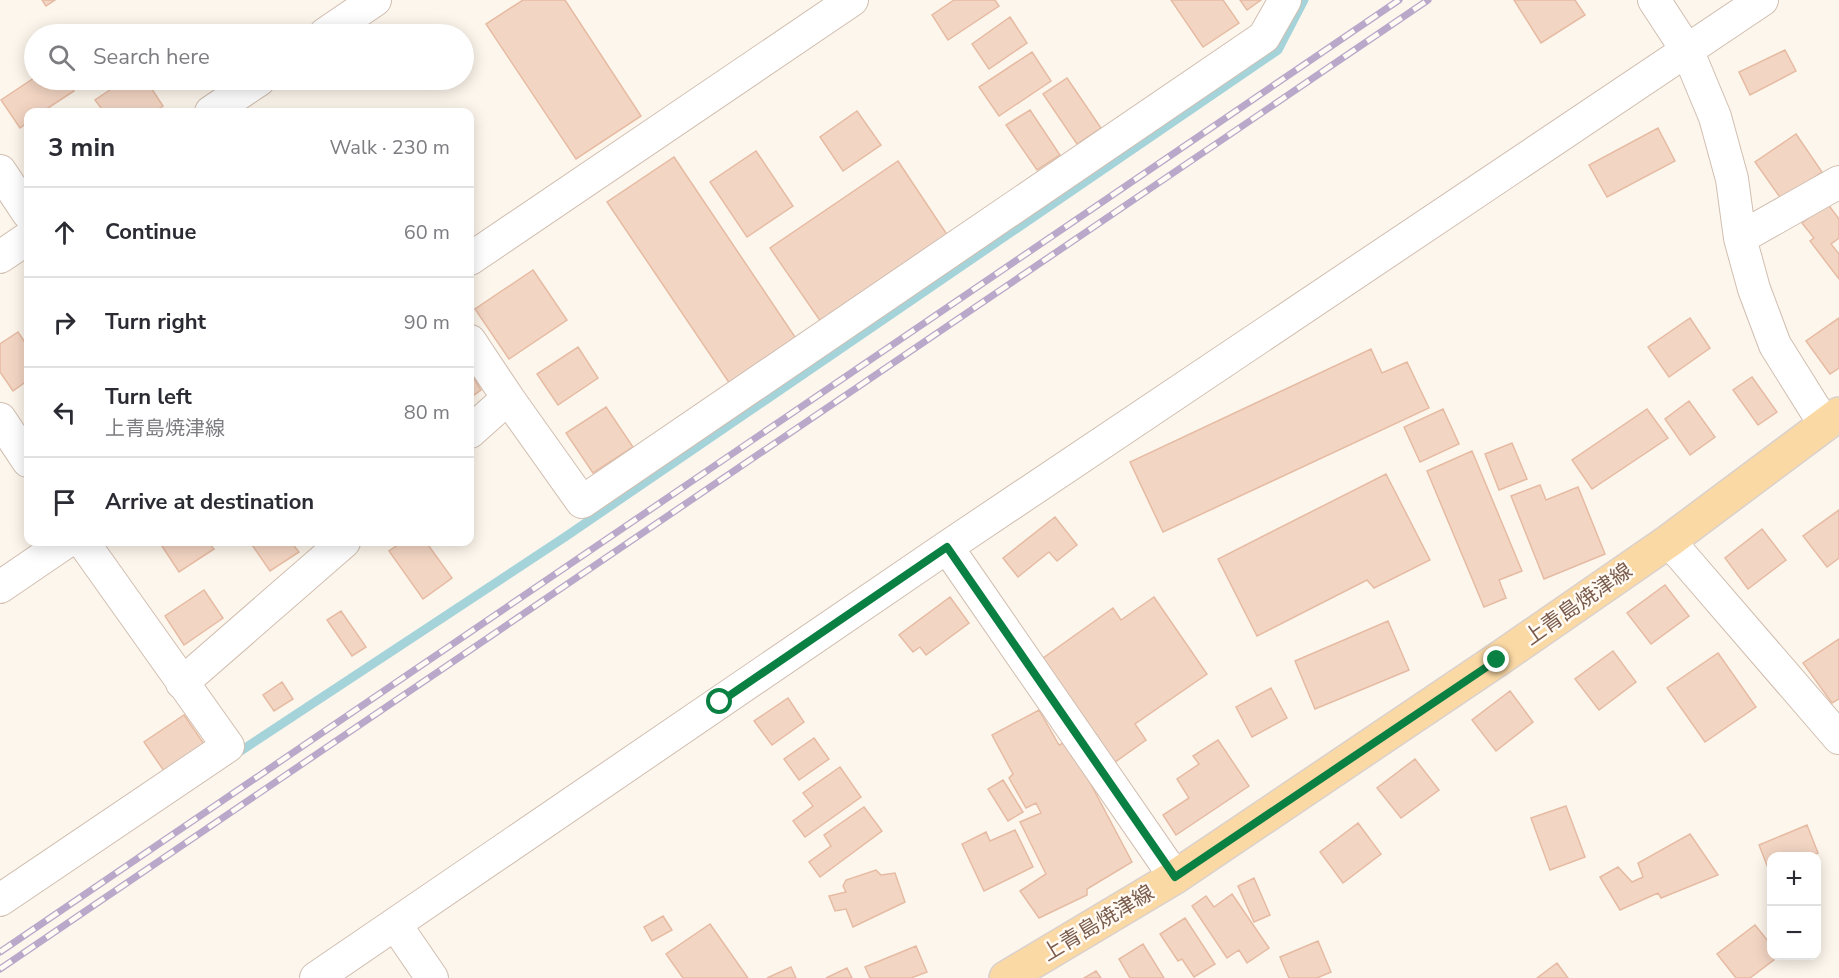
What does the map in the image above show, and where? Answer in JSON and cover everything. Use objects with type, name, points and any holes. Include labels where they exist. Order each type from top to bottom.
[{"type":"main road","name":"上青島焼津線","points":[[1006,978],[1175,877],[1670,541],[1832,419]]},
{"type":"street","points":[[340,24],[375,0]]},
{"type":"street","points":[[474,256],[852,0]]},
{"type":"street","points":[[474,347],[582,502],[1264,37],[1285,0]]},
{"type":"street","points":[[1654,0],[1688,52],[1715,117],[1730,168],[1740,238],[1775,345],[1832,419]]},
{"type":"street","points":[[316,978],[947,547],[1688,52],[1762,0]]},
{"type":"street","points":[[217,108],[245,90]]},
{"type":"street","points":[[0,171],[24,207]]},
{"type":"street","points":[[1740,238],[1839,182]]},
{"type":"street","points":[[0,257],[24,241]]},
{"type":"street","points":[[474,428],[508,398]]},
{"type":"street","points":[[0,418],[24,455]]},
{"type":"street","points":[[1670,541],[1839,738]]},
{"type":"street","points":[[0,587],[60,546]]},
{"type":"street","points":[[0,900],[228,746],[85,546]]},
{"type":"street","points":[[182,683],[339,546]]},
{"type":"street","points":[[947,547],[1175,877]]},
{"type":"street","points":[[395,924],[432,978]]},
{"type":"building","points":[[42,0],[55,0],[46,6]]},
{"type":"building","points":[[523,0],[565,0],[641,116],[576,159],[486,24]]},
{"type":"building","points":[[954,0],[995,0],[999,6],[948,40],[932,15]]},
{"type":"building","points":[[1171,0],[1223,0],[1239,23],[1203,47]]},
{"type":"building","points":[[1240,0],[1261,0],[1247,10]]},
{"type":"building","points":[[1514,0],[1575,0],[1585,15],[1541,43]]},
{"type":"building","points":[[1010,17],[1027,43],[989,69],[972,44]]},
{"type":"building","points":[[1785,50],[1796,71],[1750,95],[1739,72]]},
{"type":"building","points":[[1032,52],[1051,81],[999,116],[979,87]]},
{"type":"building","points":[[1067,78],[1101,128],[1077,144],[1043,94]]},
{"type":"building","points":[[24,85],[24,90],[74,91],[48,108],[24,108],[24,125],[20,128],[1,100]]},
{"type":"building","points":[[110,90],[153,90],[163,106],[160,108],[101,108],[95,100]]},
{"type":"building","points":[[1030,110],[1060,155],[1037,170],[1006,125]]},
{"type":"building","points":[[857,111],[881,145],[843,171],[820,137]]},
{"type":"building","points":[[1658,128],[1675,161],[1607,197],[1589,165]]},
{"type":"building","points":[[1796,134],[1822,172],[1782,200],[1755,162]]},
{"type":"building","points":[[756,151],[793,206],[747,237],[710,182]]},
{"type":"building","points":[[674,157],[797,340],[730,384],[607,202]]},
{"type":"building","points":[[898,161],[948,236],[821,322],[770,248]]},
{"type":"building","points":[[1827,203],[1839,219],[1839,238],[1831,244],[1839,254],[1839,279],[1810,241],[1814,238],[1802,223]]},
{"type":"building","points":[[533,270],[567,320],[509,359],[475,309]]},
{"type":"building","points":[[1690,318],[1710,348],[1669,377],[1648,347]]},
{"type":"building","points":[[1839,318],[1839,368],[1830,374],[1806,341]]},
{"type":"building","points":[[18,332],[24,341],[24,383],[13,391],[0,372],[0,344]]},
{"type":"building","points":[[578,347],[598,378],[558,405],[537,374]]},
{"type":"building","points":[[1371,349],[1382,373],[1407,362],[1429,408],[1163,532],[1130,462]]},
{"type":"building","points":[[1752,377],[1777,412],[1758,425],[1733,390]]},
{"type":"building","points":[[474,379],[481,390],[474,395]]},
{"type":"building","points":[[1689,401],[1715,437],[1690,455],[1665,419]]},
{"type":"building","points":[[606,407],[633,447],[593,473],[566,433]]},
{"type":"building","points":[[1443,409],[1459,444],[1420,462],[1404,427]]},
{"type":"building","points":[[1647,409],[1668,438],[1592,489],[1572,460]]},
{"type":"building","points":[[1512,443],[1527,479],[1499,490],[1485,454]]},
{"type":"building","points":[[1472,451],[1522,571],[1499,580],[1506,598],[1484,607],[1427,471]]},
{"type":"building","points":[[1386,474],[1430,560],[1374,588],[1367,580],[1257,636],[1218,559]]},
{"type":"building","points":[[1540,485],[1546,500],[1578,487],[1605,554],[1544,579],[1511,496]]},
{"type":"building","points":[[1839,510],[1839,558],[1827,567],[1803,536]]},
{"type":"building","points":[[1055,517],[1077,545],[1057,561],[1049,552],[1018,577],[1003,558]]},
{"type":"building","points":[[1762,529],[1786,560],[1748,589],[1725,558]]},
{"type":"building","points":[[162,546],[211,546],[214,549],[179,572]]},
{"type":"building","points":[[253,546],[294,546],[299,552],[270,571]]},
{"type":"building","points":[[396,546],[429,546],[452,578],[423,599],[389,551]]},
{"type":"building","points":[[1665,585],[1689,616],[1651,644],[1627,613]]},
{"type":"building","points":[[204,590],[223,618],[184,645],[165,616]]},
{"type":"building","points":[[950,597],[969,623],[926,655],[920,647],[913,652],[899,635]]},
{"type":"building","points":[[1154,597],[1207,674],[1135,724],[1146,740],[1111,765],[1039,661],[1113,608],[1121,620]]},
{"type":"building","points":[[341,611],[366,647],[352,656],[327,620]]},
{"type":"building","points":[[1388,621],[1409,670],[1315,709],[1295,661]]},
{"type":"building","points":[[1839,639],[1839,699],[1832,703],[1803,663]]},
{"type":"building","points":[[1613,651],[1636,682],[1599,710],[1575,679]]},
{"type":"building","points":[[1718,653],[1756,707],[1705,742],[1667,688]]},
{"type":"building","points":[[282,682],[293,699],[274,711],[263,695]]},
{"type":"building","points":[[1271,688],[1287,718],[1252,737],[1236,707]]},
{"type":"building","points":[[1510,691],[1533,722],[1496,751],[1472,720]]},
{"type":"building","points":[[788,698],[804,722],[772,745],[754,721]]},
{"type":"building","points":[[1039,710],[1059,745],[1068,741],[1132,862],[1087,889],[1087,895],[1039,918],[1020,891],[1046,874],[1020,822],[1041,813],[1036,803],[1026,808],[1009,778],[1013,774],[992,735]]},
{"type":"building","points":[[184,715],[204,744],[164,771],[144,742]]},
{"type":"building","points":[[814,738],[829,759],[799,780],[784,759]]},
{"type":"building","points":[[1218,740],[1249,786],[1176,835],[1163,815],[1189,798],[1177,779],[1199,764],[1193,756]]},
{"type":"building","points":[[1415,759],[1439,790],[1401,818],[1377,788]]},
{"type":"building","points":[[840,767],[861,797],[805,837],[793,821],[813,806],[803,793]]},
{"type":"building","points":[[1003,780],[1023,812],[1008,821],[988,789]]},
{"type":"building","points":[[1566,806],[1585,857],[1550,870],[1531,818]]},
{"type":"building","points":[[864,807],[882,831],[820,877],[809,862],[831,846],[824,835]]},
{"type":"building","points":[[1358,823],[1381,854],[1343,883],[1320,852]]},
{"type":"building","points":[[1807,825],[1818,852],[1767,852],[1767,865],[1759,845]]},
{"type":"building","points":[[1015,830],[1033,867],[984,891],[962,844],[986,832],[990,841]]},
{"type":"building","points":[[1690,834],[1718,875],[1661,898],[1658,893],[1620,910],[1600,877],[1618,867],[1632,882],[1643,877],[1638,863]]},
{"type":"building","points":[[876,870],[881,875],[895,873],[905,902],[853,927],[846,909],[835,911],[829,896],[846,892],[843,886],[846,880]]},
{"type":"building","points":[[1254,878],[1270,915],[1254,922],[1238,886]]},
{"type":"building","points":[[1232,894],[1269,948],[1247,963],[1239,950],[1227,958],[1192,906],[1206,896],[1214,907]]},
{"type":"building","points":[[663,916],[672,930],[652,941],[644,927]]},
{"type":"building","points":[[1185,918],[1215,964],[1194,977],[1182,959],[1178,961],[1160,934]]},
{"type":"building","points":[[710,924],[748,978],[683,978],[666,954]]},
{"type":"building","points":[[1755,925],[1767,940],[1767,960],[1774,960],[1750,978],[1736,978],[1717,954]]},
{"type":"building","points":[[1318,941],[1331,972],[1317,978],[1289,978],[1280,957]]},
{"type":"building","points":[[1143,944],[1164,978],[1130,978],[1119,959]]},
{"type":"building","points":[[916,946],[927,972],[911,978],[870,978],[865,967]]},
{"type":"building","points":[[1557,963],[1568,978],[1537,978]]},
{"type":"building","points":[[791,967],[796,978],[767,978]]},
{"type":"building","points":[[847,968],[852,978],[826,978]]},
{"type":"building","points":[[1096,971],[1101,978],[1084,978]]},
{"type":"waterway","points":[[233,756],[565,537],[1278,50],[1304,0]]},
{"type":"railway","points":[[0,952],[1399,0]]},
{"type":"railway","points":[[0,969],[1428,0]]},
{"type":"route","points":[[720,702],[947,547],[1175,877],[1497,660]]}]
